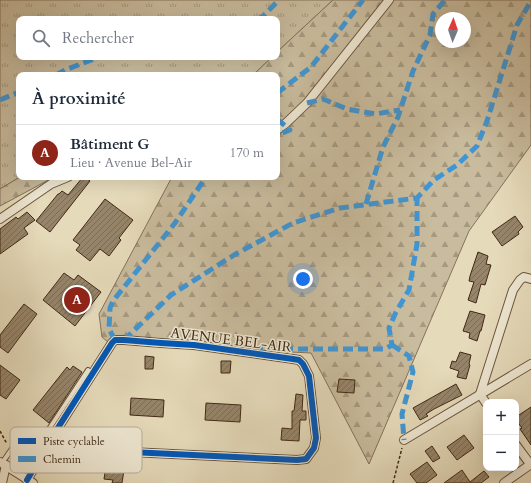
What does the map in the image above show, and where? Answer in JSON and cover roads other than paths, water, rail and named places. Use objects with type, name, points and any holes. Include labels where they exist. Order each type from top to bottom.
[{"type":"street","points":[[280,128],[307,103],[389,0]]},
{"type":"street","points":[[0,219],[51,184],[61,180]]},
{"type":"street","points":[[480,394],[513,290],[524,277],[531,279]]},
{"type":"street","name":"AVENUE BEL-AIR","points":[[58,427],[115,340],[194,345],[293,359],[299,360],[307,369],[316,438],[314,448],[306,459],[297,460],[142,453]]},
{"type":"street","points":[[404,440],[531,364]]},
{"type":"street","points":[[480,394],[483,399]]},
{"type":"street","points":[[504,483],[530,464],[519,449]]},
{"type":"street","points":[[2,483],[3,463]]},
{"type":"street","points":[[17,473],[30,482]]},
{"type":"lane","points":[[50,427],[88,370]]},
{"type":"lane","points":[[3,463],[10,452]]},
{"type":"place","name":"Bâtiment G","points":[[77,300]]}]
